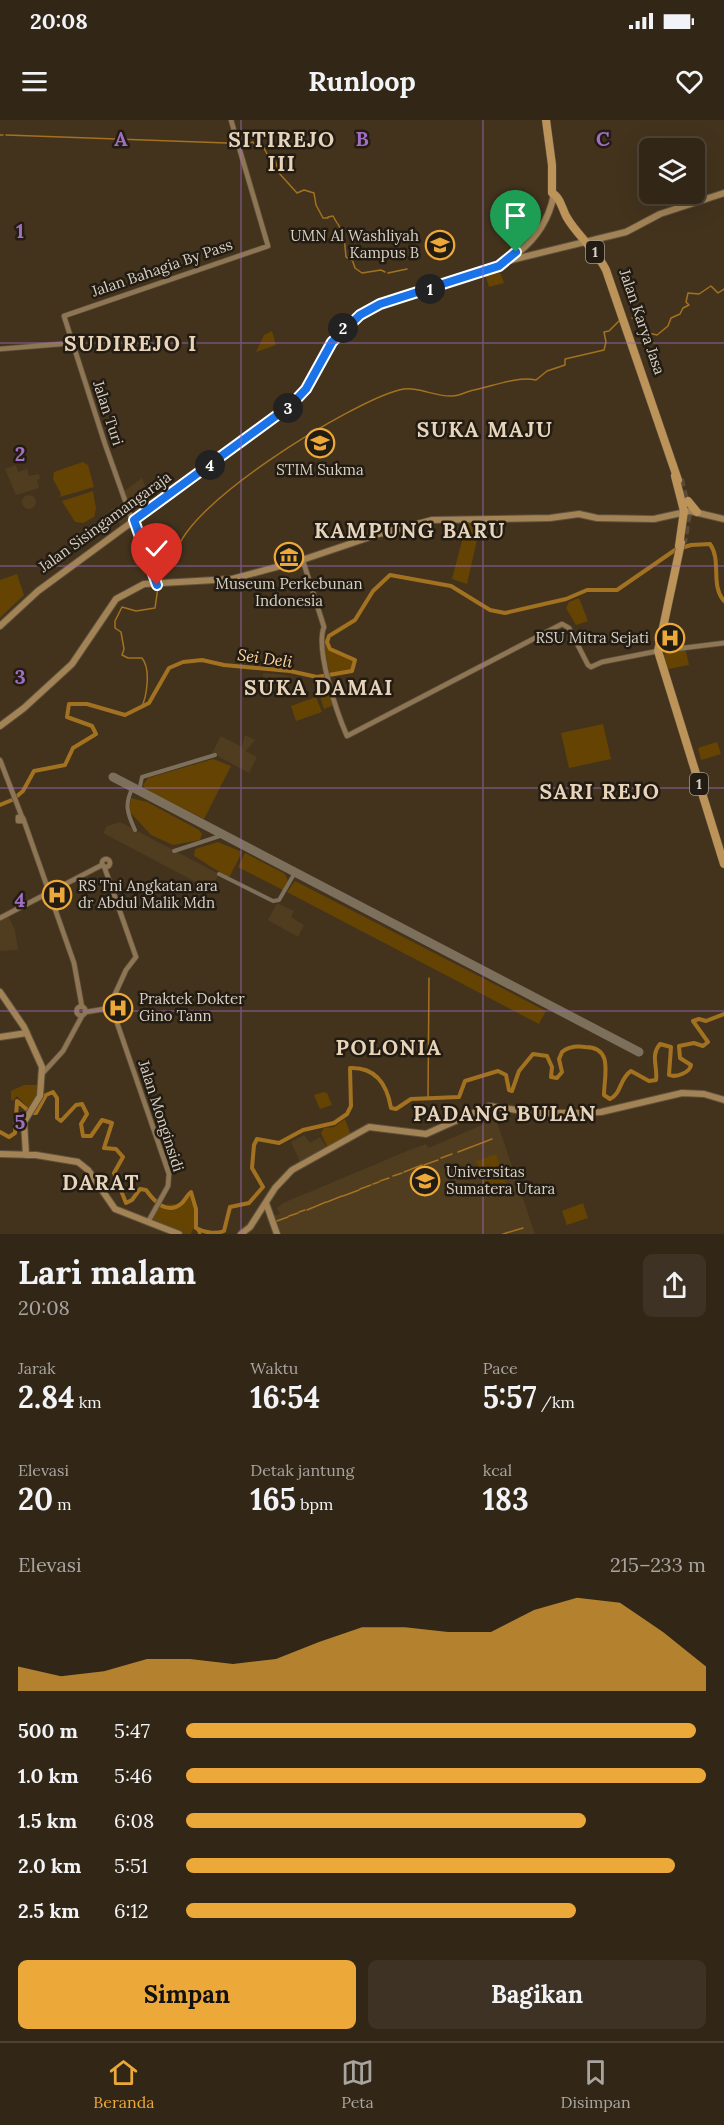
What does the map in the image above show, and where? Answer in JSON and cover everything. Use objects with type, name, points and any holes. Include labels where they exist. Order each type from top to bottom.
[{"type":"highway","name":"Jalan Sisingamangaraja","points":[[547,120],[556,180],[555,195]]},
{"type":"highway","name":"Jalan Sisingamangaraja","points":[[547,120],[555,195]]},
{"type":"highway","name":"Jalan Karya Jasa","points":[[555,195],[567,218],[603,262],[620,303],[679,479]]},
{"type":"highway","points":[[666,440],[685,500],[691,509],[691,515]]},
{"type":"highway","points":[[685,500],[682,508],[691,515]]},
{"type":"highway","name":"1","points":[[691,515],[681,550],[660,651],[724,864]]},
{"type":"highway","name":"1","points":[[702,790],[724,853]]},
{"type":"main road","name":"Jalan Bahagia By Pass","points":[[64,315],[268,246],[231,120]]},
{"type":"main road","points":[[509,259],[626,232],[660,214],[724,193]]},
{"type":"main road","name":"Jalan Sisingamangaraja","points":[[520,256],[537,235],[555,195]]},
{"type":"main road","name":"Jalan Sisingamangaraja","points":[[3,622],[39,587],[289,404],[304,388],[328,342],[359,314],[372,305],[482,270],[509,259],[523,247],[540,226],[555,195]]},
{"type":"main road","name":"Jalan Turi","points":[[64,315],[105,445],[157,584]]},
{"type":"main road","points":[[0,349],[73,344]]},
{"type":"main road","points":[[264,572],[432,520],[556,518],[580,515],[596,520],[656,519],[691,515],[724,519]]},
{"type":"main road","points":[[0,728],[78,659],[118,600],[135,589],[157,584],[227,581],[303,561],[408,527]]},
{"type":"main road","points":[[303,561],[324,627],[321,638],[331,687],[347,736],[562,624],[569,628],[588,665],[593,668],[602,662],[660,651],[724,644]]},
{"type":"main road","points":[[0,760],[12,794]]},
{"type":"main road","points":[[0,765],[49,892],[74,967],[81,1007],[81,1014],[72,1032],[51,1066],[42,1074]]},
{"type":"main road","points":[[1,917],[104,865],[136,958],[126,970],[110,1004],[104,1010]]},
{"type":"main road","points":[[0,992],[27,1033],[40,1063],[42,1074],[40,1096],[27,1113],[24,1124],[26,1153]]},
{"type":"main road","name":"Jalan Monginsidi","points":[[110,1004],[170,1176],[168,1185],[148,1222]]},
{"type":"main road","points":[[81,1007],[81,1014]]},
{"type":"main road","points":[[81,1014],[104,1010],[114,1014]]},
{"type":"main road","points":[[0,1037],[27,1033]]},
{"type":"main road","points":[[40,1063],[51,1066]]},
{"type":"main road","points":[[247,1234],[266,1207],[280,1181],[292,1170],[369,1127],[426,1134],[489,1106],[536,1113],[600,1112],[682,1093],[699,1094],[724,1101]]},
{"type":"main road","points":[[0,1154],[26,1153],[80,1162],[88,1170],[112,1207],[132,1218],[178,1234]]},
{"type":"main road","points":[[241,1234],[250,1227],[266,1207]]},
{"type":"main road","points":[[266,1207],[276,1234]]},
{"type":"main road","points":[[132,1218],[178,1234]]},
{"type":"shaded area","points":[[499,269],[504,283],[489,287],[485,274]]},
{"type":"shaded area","points":[[272,331],[276,345],[256,352],[264,335]]},
{"type":"shaded area","points":[[83,462],[88,465],[94,487],[60,497],[61,494],[53,479],[54,472]]},
{"type":"shaded area","points":[[16,465],[18,472],[27,469],[29,476],[39,474],[40,479],[37,480],[39,488],[16,495],[5,469]]},
{"type":"shaded area","points":[[142,478],[150,498],[154,501],[135,514],[123,492]]},
{"type":"shaded area","points":[[93,491],[96,509],[94,517],[83,523],[75,522],[62,501]]},
{"type":"shaded area","points":[[29,495],[34,497],[36,502],[34,507],[29,509],[24,507],[22,502],[24,497]]},
{"type":"shaded area","points":[[126,504],[130,519],[120,525],[111,509]]},
{"type":"shaded area","points":[[462,522],[481,522],[467,584],[452,579],[462,541]]},
{"type":"shaded area","points":[[17,574],[24,595],[0,618],[0,580]]},
{"type":"shaded area","points":[[579,598],[588,621],[576,625],[566,608],[569,602]]},
{"type":"shaded area","points":[[322,638],[327,639],[330,649],[355,660],[352,671],[330,675]]},
{"type":"shaded area","points":[[685,647],[689,665],[668,669],[664,655],[667,650]]},
{"type":"shaded area","points":[[263,673],[293,677],[286,692],[262,685]]},
{"type":"shaded area","points":[[328,688],[334,705],[324,709],[318,691]]},
{"type":"shaded area","points":[[316,697],[322,712],[296,721],[291,706]]},
{"type":"shaded area","points":[[603,724],[611,759],[569,768],[561,733]]},
{"type":"shaded area","points":[[245,735],[255,740],[246,751],[257,757],[249,773],[212,753],[221,736],[242,747]]},
{"type":"shaded area","points":[[717,742],[721,754],[701,760],[698,748]]},
{"type":"shaded area","points":[[213,759],[231,766],[204,819],[145,789],[143,785],[148,778]]},
{"type":"shaded area","points":[[131,798],[147,802],[199,830],[202,834],[200,840],[173,845],[151,835],[129,811]]},
{"type":"shaded area","points":[[120,822],[219,874],[211,890],[103,833],[107,826]]},
{"type":"shaded area","points":[[218,842],[242,852],[229,878],[194,856],[195,849]]},
{"type":"shaded area","points":[[245,853],[285,874],[288,881],[283,890],[238,867]]},
{"type":"shaded area","points":[[295,881],[546,1011],[539,1024],[287,892]]},
{"type":"shaded area","points":[[277,903],[294,911],[291,917],[304,925],[298,937],[268,920]]},
{"type":"shaded area","points":[[8,916],[15,930],[18,950],[0,951],[0,920]]},
{"type":"shaded area","points":[[24,1085],[40,1085],[35,1100],[28,1108],[17,1096],[13,1101],[11,1100],[11,1091]]},
{"type":"shaded area","points":[[327,1093],[332,1105],[320,1109],[314,1095]]},
{"type":"shaded area","points":[[345,1119],[351,1135],[328,1148],[321,1133],[324,1128],[334,1127]]},
{"type":"shaded area","name":"Universitas Sumatera Utara","points":[[496,1119],[535,1234],[277,1234],[273,1216],[280,1214],[277,1208],[283,1203],[407,1151],[426,1144],[428,1148]]},
{"type":"shaded area","points":[[304,1135],[310,1143],[320,1137],[327,1148],[301,1164],[291,1142]]},
{"type":"shaded area","points":[[496,1154],[506,1184],[487,1191],[476,1161]]},
{"type":"shaded area","points":[[189,1192],[193,1194],[197,1229],[193,1229],[191,1234],[182,1234],[152,1223],[159,1205],[179,1204]]},
{"type":"shaded area","points":[[583,1203],[588,1218],[567,1225],[562,1211]]},
{"type":"waterway","points":[[6,135],[227,143],[235,147],[253,142],[255,146],[263,146],[267,154],[274,157],[279,173],[297,193],[304,190],[314,193],[316,205],[323,218],[328,218]]},
{"type":"waterway","points":[[328,217],[333,216],[337,223]]},
{"type":"waterway","points":[[338,224],[344,236],[346,257],[353,261]]},
{"type":"waterway","points":[[353,262],[355,268],[362,273],[381,270],[385,272]]},
{"type":"waterway","points":[[388,273],[407,269]]},
{"type":"waterway","points":[[632,318],[644,322],[644,332],[657,335],[668,326],[671,318],[680,314],[683,308],[689,305],[686,302],[688,293],[699,294],[711,286],[718,293],[724,289]]},
{"type":"waterway","points":[[162,569],[168,565],[170,559],[176,558],[183,537],[204,513],[234,486],[270,460],[344,414],[399,390],[413,389],[452,396],[513,380],[536,380],[547,371],[565,365],[565,359],[604,350],[606,342],[604,332],[609,331],[621,319]]},
{"type":"waterway","name":"Sei Deli","points":[[16,797],[23,791],[34,771],[65,765],[73,748],[96,734],[92,726],[67,717],[69,704],[87,704],[125,715],[149,703],[169,668],[183,662],[202,660],[224,665],[290,671],[317,677],[352,671],[355,660],[330,649],[327,642],[329,636],[355,620],[373,591],[390,575],[451,586],[490,610],[505,613],[566,599],[587,590],[617,590],[675,550],[691,545],[710,544],[715,558],[718,588],[724,601]]},
{"type":"waterway","points":[[159,579],[161,572]]},
{"type":"waterway","points":[[141,708],[147,683],[145,663],[142,658],[128,658],[122,655],[124,649],[121,632],[115,628],[115,621],[122,607],[136,611],[155,608],[158,587]]},
{"type":"waterway","name":"Sei Deli","points":[[0,805],[12,800]]},
{"type":"waterway","points":[[428,1099],[429,978]]},
{"type":"waterway","points":[[0,1132],[9,1137],[15,1133],[17,1101],[31,1113],[36,1113],[46,1095],[53,1092],[57,1098],[57,1118],[61,1121],[76,1105],[82,1104],[87,1114],[81,1124],[83,1136],[91,1136],[102,1120],[112,1123],[104,1148],[116,1149],[123,1157],[114,1173],[126,1203],[132,1200],[140,1189],[146,1190],[161,1206],[171,1208],[182,1203],[191,1192],[196,1209],[196,1228],[206,1232],[221,1232],[224,1231],[230,1207],[249,1203],[263,1187],[252,1168],[254,1145],[257,1139],[279,1143],[303,1130],[334,1123],[347,1114],[351,1106],[350,1068],[359,1068],[373,1074],[383,1085],[391,1108],[396,1109],[411,1099],[459,1097],[465,1081],[498,1071],[506,1075],[509,1090],[512,1091],[519,1071],[533,1054],[547,1056],[552,1067],[551,1077],[557,1078],[562,1072],[559,1059],[562,1052],[573,1047],[594,1048],[604,1057],[606,1071],[604,1095],[610,1099],[617,1093],[624,1078],[631,1071],[649,1081],[656,1080],[655,1053],[660,1044],[671,1047],[669,1075],[676,1076],[686,1072],[691,1065],[680,1058],[679,1046],[694,1043],[703,1046],[708,1042],[693,1021],[699,1019],[706,1021],[724,1014]]},
{"type":"waterway","points":[[458,1152],[492,1139]]},
{"type":"waterway","points":[[441,1158],[452,1154]]},
{"type":"waterway","points":[[424,1165],[438,1160]]},
{"type":"waterway","points":[[404,1172],[422,1165]]},
{"type":"waterway","points":[[393,1176],[402,1173]]},
{"type":"waterway","points":[[380,1181],[389,1178]]},
{"type":"waterway","points":[[373,1184],[379,1182]]},
{"type":"waterway","points":[[360,1189],[371,1185]]},
{"type":"waterway","points":[[343,1196],[359,1190]]},
{"type":"waterway","points":[[327,1202],[342,1196]]},
{"type":"waterway","points":[[307,1210],[326,1202]]},
{"type":"waterway","points":[[299,1212],[305,1210]]},
{"type":"waterway","points":[[289,1216],[298,1213]]},
{"type":"waterway","points":[[274,1222],[288,1217]]},
{"type":"waterway","points":[[503,1234],[523,1228]]},
{"type":"waterway","points":[[198,1230],[200,1234]]},
{"type":"taxiway","points":[[139,791],[142,777],[215,755]]},
{"type":"taxiway","points":[[133,787],[128,798],[128,809],[135,830]]},
{"type":"taxiway","points":[[174,851],[223,835]]},
{"type":"taxiway","points":[[219,874],[273,901],[279,900],[293,876]]},
{"type":"runway","points":[[113,777],[639,1052]]},
{"type":"tunnel","points":[[680,479],[688,513],[683,543]]},
{"type":"place","name":"UMN Al Washliyah Kampus B","points":[[440,245]]},
{"type":"place","name":"STIM Sukma","points":[[320,443]]},
{"type":"place","name":"Museum Perkebunan Indonesia","points":[[289,557]]},
{"type":"place","name":"RSU Mitra Sejati","points":[[670,638]]},
{"type":"place","name":"RS Tni Angkatan ara dr Abdul Malik Mdn","points":[[57,895]]},
{"type":"place","name":"Praktek Dokter Gino Tann","points":[[118,1008]]},
{"type":"place","name":"Universitas Sumatera Utara","points":[[425,1181]]},
{"type":"district","name":"SITIREJO III","points":[[282,152]]},
{"type":"district","name":"SUDIREJO I","points":[[131,344]]},
{"type":"district","name":"SUKA MAJU","points":[[485,430]]},
{"type":"district","name":"KAMPUNG BARU","points":[[410,531]]},
{"type":"district","name":"SUKA DAMAI","points":[[319,688]]},
{"type":"district","name":"SARI REJO","points":[[600,792]]},
{"type":"district","name":"POLONIA","points":[[389,1048]]},
{"type":"district","name":"PADANG BULAN","points":[[505,1114]]},
{"type":"district","name":"DARAT","points":[[101,1183]]},
{"type":"route","points":[[157,585],[155,585],[134,520],[291,405],[306,389],[322,357],[349,322],[380,304],[499,266],[508,261],[507,259],[516,252]]}]
